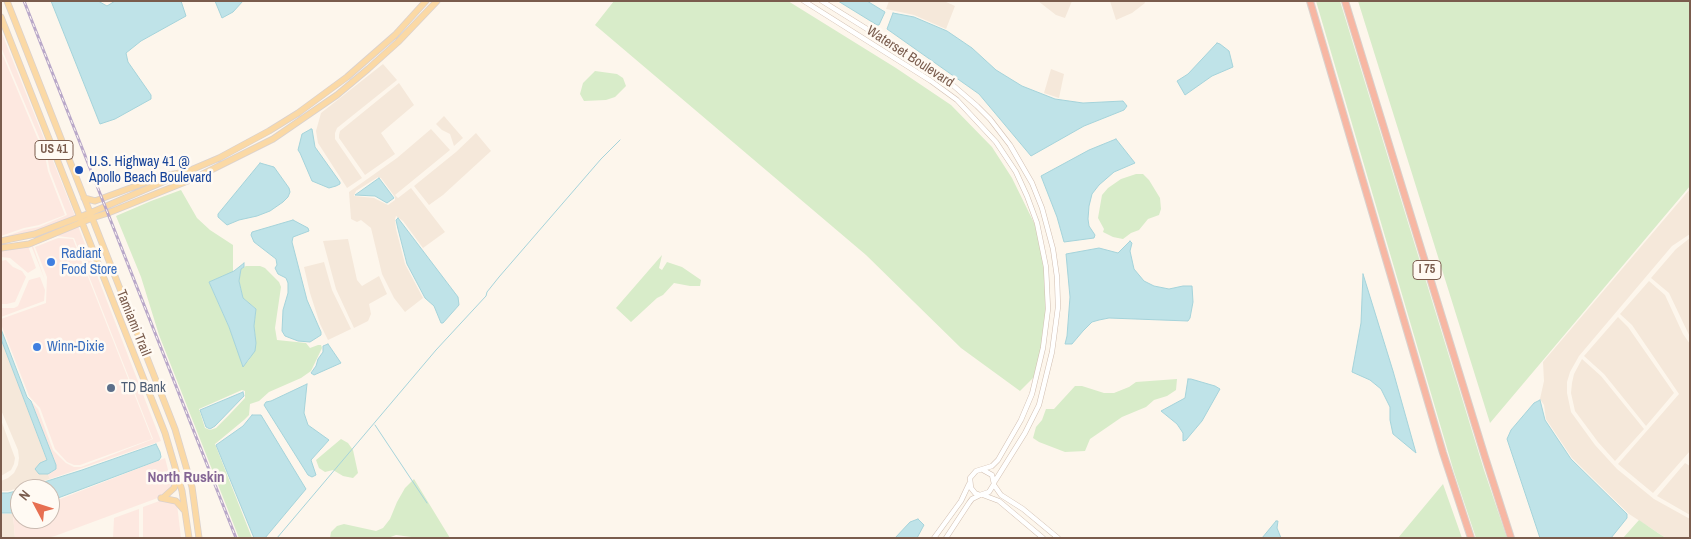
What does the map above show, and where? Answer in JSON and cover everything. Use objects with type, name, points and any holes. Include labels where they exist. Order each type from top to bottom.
[{"type":"highway","name":"I 75","points":[[1310,1],[1443,453],[1471,538]]},
{"type":"highway","name":"I 75","points":[[1345,1],[1511,538]]},
{"type":"main road","name":"Tamiami Trail","points":[[7,1],[181,447],[192,487],[199,538]]},
{"type":"main road","points":[[1,248],[29,244],[219,158],[270,131],[347,77],[394,35],[426,1]]},
{"type":"main road","points":[[91,215],[108,214],[194,178],[273,138],[337,94],[368,69],[398,42],[437,1]]},
{"type":"main road","name":"Tamiami Trail","points":[[1,17],[165,433],[178,476],[189,538]]},
{"type":"main road","points":[[28,84],[38,80]]},
{"type":"main road","points":[[84,198],[95,201],[164,176],[192,170]]},
{"type":"main road","points":[[1,241],[26,236],[81,219]]},
{"type":"main road","points":[[130,342],[146,355]]},
{"type":"main road","points":[[178,476],[174,488],[162,498],[176,501],[185,512]]},
{"type":"street","name":"Waterset Boulevard","points":[[804,1],[957,100],[996,142],[1016,172],[1027,196],[1036,222],[1046,266],[1048,286],[1046,333],[1027,408],[998,460],[984,470]]},
{"type":"street","name":"Waterset Boulevard","points":[[822,1],[941,75],[977,106],[990,119],[1010,145],[1032,183],[1042,208],[1053,249],[1057,277],[1058,307],[1052,352],[1039,405],[1025,433],[994,483]]},
{"type":"street","points":[[270,131],[273,138]]},
{"type":"street","points":[[26,236],[29,244]]},
{"type":"street","points":[[934,538],[962,500],[974,472],[984,470],[992,474],[994,483],[1002,495],[1023,509],[1058,538]]},
{"type":"street","points":[[969,483],[972,490],[999,501],[1043,538]]},
{"type":"street","points":[[946,538],[969,502],[989,492],[994,483]]},
{"type":"shaded area","points":[[889,1],[944,1],[955,6],[946,29],[914,15],[886,9]]},
{"type":"shaded area","points":[[1038,1],[1072,1],[1065,18],[1056,15]]},
{"type":"shaded area","points":[[1110,1],[1144,1],[1145,3],[1132,13],[1116,20]]},
{"type":"shaded area","points":[[1,31],[75,216],[34,232],[1,239],[24,230],[39,227],[67,215],[50,171],[47,156],[1,47]]},
{"type":"shaded area","points":[[1,51],[45,156],[48,171],[65,215],[1,236]]},
{"type":"shaded area","points":[[383,64],[397,80],[337,128],[335,133],[335,139],[362,178],[347,188],[318,143],[316,131],[321,113]]},
{"type":"shaded area","points":[[1051,69],[1064,74],[1059,98],[1044,93]]},
{"type":"shaded area","points":[[399,83],[414,105],[381,133],[395,154],[365,175],[339,138],[340,131]]},
{"type":"shaded area","points":[[444,116],[463,138],[454,146],[450,134],[436,124]]},
{"type":"shaded area","points":[[431,129],[450,150],[395,195],[398,198],[411,188],[445,232],[423,248],[403,221],[396,216],[396,229],[405,264],[423,298],[405,312],[394,298],[382,274],[371,228],[361,220],[357,222],[351,219],[349,192],[397,158]],"holes":[[[378,177],[381,178],[395,197],[395,200],[388,205],[374,198],[354,196],[356,191]]]},
{"type":"shaded area","points":[[476,133],[491,151],[443,195],[429,205],[414,186]]},
{"type":"shaded area","points":[[1690,189],[1690,234],[1672,246],[1579,356],[1567,382],[1571,412],[1595,445],[1617,469],[1654,499],[1690,519],[1690,538],[1666,538],[1629,514],[1572,458],[1546,419],[1544,405],[1540,399],[1544,381],[1543,362]]},
{"type":"shaded area","points":[[78,226],[161,441],[50,479],[48,474],[56,469],[56,465],[31,401],[38,409],[53,450],[66,463],[74,467],[81,467],[153,439],[74,238],[57,236],[33,246],[45,280],[31,245]]},
{"type":"shaded area","points":[[58,238],[73,239],[152,439],[80,465],[67,462],[55,449],[40,408],[29,396],[1,324],[1,319],[46,303],[47,277],[35,247]]},
{"type":"shaded area","points":[[1690,238],[1690,337],[1669,293],[1651,278],[1676,249]]},
{"type":"shaded area","points":[[348,239],[357,280],[362,286],[379,276],[387,294],[369,304],[371,314],[368,321],[354,328],[336,289],[323,241]]},
{"type":"shaded area","points":[[28,246],[36,268],[28,273],[10,258],[1,257],[1,251]]},
{"type":"shaded area","points":[[6,260],[13,267],[22,271],[26,277],[15,302],[1,304],[1,261]]},
{"type":"shaded area","points":[[324,262],[332,290],[351,329],[328,340],[320,324],[304,267]]},
{"type":"shaded area","points":[[40,277],[45,290],[44,301],[1,317],[1,308],[14,308],[18,306],[29,280]]},
{"type":"shaded area","points":[[1649,281],[1665,295],[1683,334],[1690,344],[1690,451],[1653,493],[1618,464],[1679,394],[1632,325],[1620,314]]},
{"type":"shaded area","points":[[1618,317],[1628,327],[1674,393],[1646,426],[1604,374],[1584,356]]},
{"type":"shaded area","points":[[1,339],[47,461],[40,463],[40,474],[48,474],[50,479],[10,479],[10,490],[1,491],[1,481],[14,473],[19,458],[18,450],[1,410]]},
{"type":"shaded area","points":[[1582,359],[1601,376],[1644,429],[1615,461],[1575,411],[1571,393],[1572,383],[1574,374]]},
{"type":"shaded area","points":[[1,420],[15,458],[11,470],[1,476]]},
{"type":"shaded area","points":[[165,458],[172,486],[163,496],[55,536],[47,538],[15,538],[14,529],[60,529],[60,499]]},
{"type":"shaded area","points":[[1685,463],[1690,466],[1690,515],[1657,496]]},
{"type":"shaded area","points":[[162,500],[177,504],[181,538],[143,538],[143,507]]},
{"type":"shaded area","points":[[139,509],[139,538],[113,538],[114,518]]},
{"type":"shaded area","points":[[1,514],[10,514],[10,529],[14,529],[15,538],[1,538]]},
{"type":"green space","points":[[614,1],[788,1],[896,68],[951,105],[992,147],[1012,178],[1039,233],[1048,291],[1044,339],[1037,374],[1020,391],[961,348],[866,255],[595,25]]},
{"type":"green space","points":[[1316,1],[1340,1],[1484,470],[1507,538],[1476,538],[1454,472]]},
{"type":"green space","points":[[1358,1],[1690,1],[1690,186],[1490,423]]},
{"type":"green space","points":[[595,71],[617,74],[623,78],[626,86],[615,97],[606,100],[584,101],[580,94],[583,83]]},
{"type":"green space","points":[[1136,174],[1143,174],[1149,180],[1160,198],[1161,209],[1159,215],[1148,219],[1139,230],[1123,239],[1113,237],[1103,232],[1104,229],[1098,218],[1102,195],[1121,179]]},
{"type":"green space","points":[[181,190],[197,218],[210,230],[233,245],[233,272],[209,282],[229,327],[243,366],[249,360],[256,343],[254,326],[256,309],[243,298],[239,281],[241,269],[246,266],[265,268],[279,282],[281,287],[275,328],[277,340],[306,343],[310,348],[321,345],[322,348],[311,371],[301,378],[269,392],[259,401],[250,404],[249,415],[215,444],[252,538],[239,538],[159,335],[141,277],[116,216]],"holes":[[[242,390],[245,391],[245,398],[216,428],[210,430],[205,428],[199,409]]]},
{"type":"green space","points":[[662,255],[659,268],[662,270],[667,262],[682,267],[701,280],[700,286],[674,283],[631,322],[616,308]]},
{"type":"green space","points":[[1177,379],[1176,390],[1167,396],[1154,400],[1146,407],[1122,417],[1090,439],[1085,451],[1065,452],[1033,438],[1036,427],[1042,420],[1046,409],[1054,409],[1075,386],[1082,386],[1104,393],[1114,393],[1136,382]]},
{"type":"green space","points":[[341,439],[348,443],[353,450],[358,473],[353,478],[343,476],[333,470],[325,472],[319,468],[316,460]]},
{"type":"green space","points":[[414,479],[450,538],[419,538],[396,535],[388,538],[330,538],[331,532],[337,526],[344,524],[376,531],[383,528],[390,519],[405,488]]},
{"type":"green space","points":[[1443,484],[1462,538],[1398,538]]},
{"type":"green space","points":[[1639,520],[1658,533],[1666,538],[1623,538]]},
{"type":"water","points":[[51,1],[98,1],[107,6],[115,1],[181,1],[186,16],[141,41],[126,53],[128,62],[151,95],[151,99],[115,119],[100,124]]},
{"type":"water","points":[[215,1],[243,1],[233,12],[222,18]]},
{"type":"water","points":[[838,1],[867,1],[885,12],[879,25],[877,25]]},
{"type":"water","points":[[893,13],[914,17],[947,31],[972,48],[996,70],[1022,86],[1055,99],[1083,103],[1123,101],[1127,106],[1124,110],[1084,126],[1031,156],[979,94],[887,29]]},
{"type":"water","points":[[1217,43],[1229,51],[1233,67],[1212,76],[1185,95],[1177,81],[1188,74]]},
{"type":"water","points":[[311,129],[315,147],[340,182],[336,186],[329,188],[312,181],[298,150],[302,134]]},
{"type":"water","points":[[1116,139],[1135,163],[1114,172],[1092,194],[1088,219],[1089,226],[1095,235],[1094,238],[1064,242],[1057,217],[1041,176],[1089,150]]},
{"type":"water","points":[[260,163],[274,167],[289,188],[288,197],[270,211],[227,225],[218,217],[218,214]]},
{"type":"water","points":[[379,178],[394,198],[387,203],[375,196],[355,195]]},
{"type":"water","points":[[398,218],[458,297],[459,305],[443,323],[441,323],[434,306],[425,298],[407,264],[396,220]]},
{"type":"water","points":[[293,220],[308,228],[309,231],[293,237],[292,242],[307,300],[321,332],[321,335],[310,342],[298,341],[285,336],[282,331],[283,310],[288,293],[288,283],[286,278],[278,274],[275,268],[277,265],[276,259],[254,242],[251,235],[252,232]]},
{"type":"water","points":[[1130,241],[1132,243],[1130,251],[1134,269],[1144,281],[1154,286],[1169,289],[1192,286],[1193,302],[1190,318],[1188,321],[1109,318],[1099,320],[1092,322],[1072,344],[1065,344],[1070,297],[1066,254],[1099,248],[1118,253]]},
{"type":"water","points":[[244,263],[239,281],[243,298],[256,309],[254,326],[256,343],[255,351],[243,367],[229,327],[209,282],[234,271]]},
{"type":"water","points":[[1363,274],[1416,453],[1393,434],[1390,407],[1381,389],[1370,380],[1352,372],[1361,323]]},
{"type":"water","points":[[1,329],[56,465],[56,469],[48,474],[39,474],[35,469],[40,463],[47,460],[1,339]]},
{"type":"water","points":[[328,344],[341,363],[314,375],[311,373],[323,352],[323,346]]},
{"type":"water","points":[[1188,379],[1220,389],[1202,421],[1183,441],[1183,433],[1177,424],[1161,411],[1185,398]]},
{"type":"water","points":[[307,384],[304,413],[308,425],[329,440],[311,460],[316,475],[312,477],[308,475],[264,405],[266,402]]},
{"type":"water","points":[[243,392],[244,396],[215,426],[210,429],[206,427],[200,410]]},
{"type":"water","points":[[1540,400],[1545,420],[1571,459],[1627,514],[1627,518],[1611,538],[1540,538],[1507,439],[1511,430],[1534,403]]},
{"type":"water","points":[[252,415],[261,415],[306,489],[265,538],[254,538],[216,445],[243,426]]},
{"type":"water","points":[[156,444],[161,457],[159,460],[60,497],[60,479],[54,479]]},
{"type":"water","points":[[10,492],[10,513],[1,513],[1,493]]},
{"type":"water","points":[[918,519],[924,525],[917,538],[895,538],[910,522]]},
{"type":"water","points":[[1278,521],[1277,528],[1281,538],[1262,538]]},
{"type":"waterway","points":[[277,538],[436,350],[486,296],[499,277],[601,159],[620,140]]},
{"type":"waterway","points":[[375,425],[427,503]]},
{"type":"railway","points":[[24,1],[236,538]]},
{"type":"place","name":"U.S. Highway 41 @ Apollo Beach Boulevard","points":[[79,170]]},
{"type":"place","name":"Radiant Food Store","points":[[51,262]]},
{"type":"place","name":"Winn-Dixie","points":[[37,347]]},
{"type":"place","name":"TD Bank","points":[[111,388]]},
{"type":"district","name":"North Ruskin","points":[[186,478]]}]
